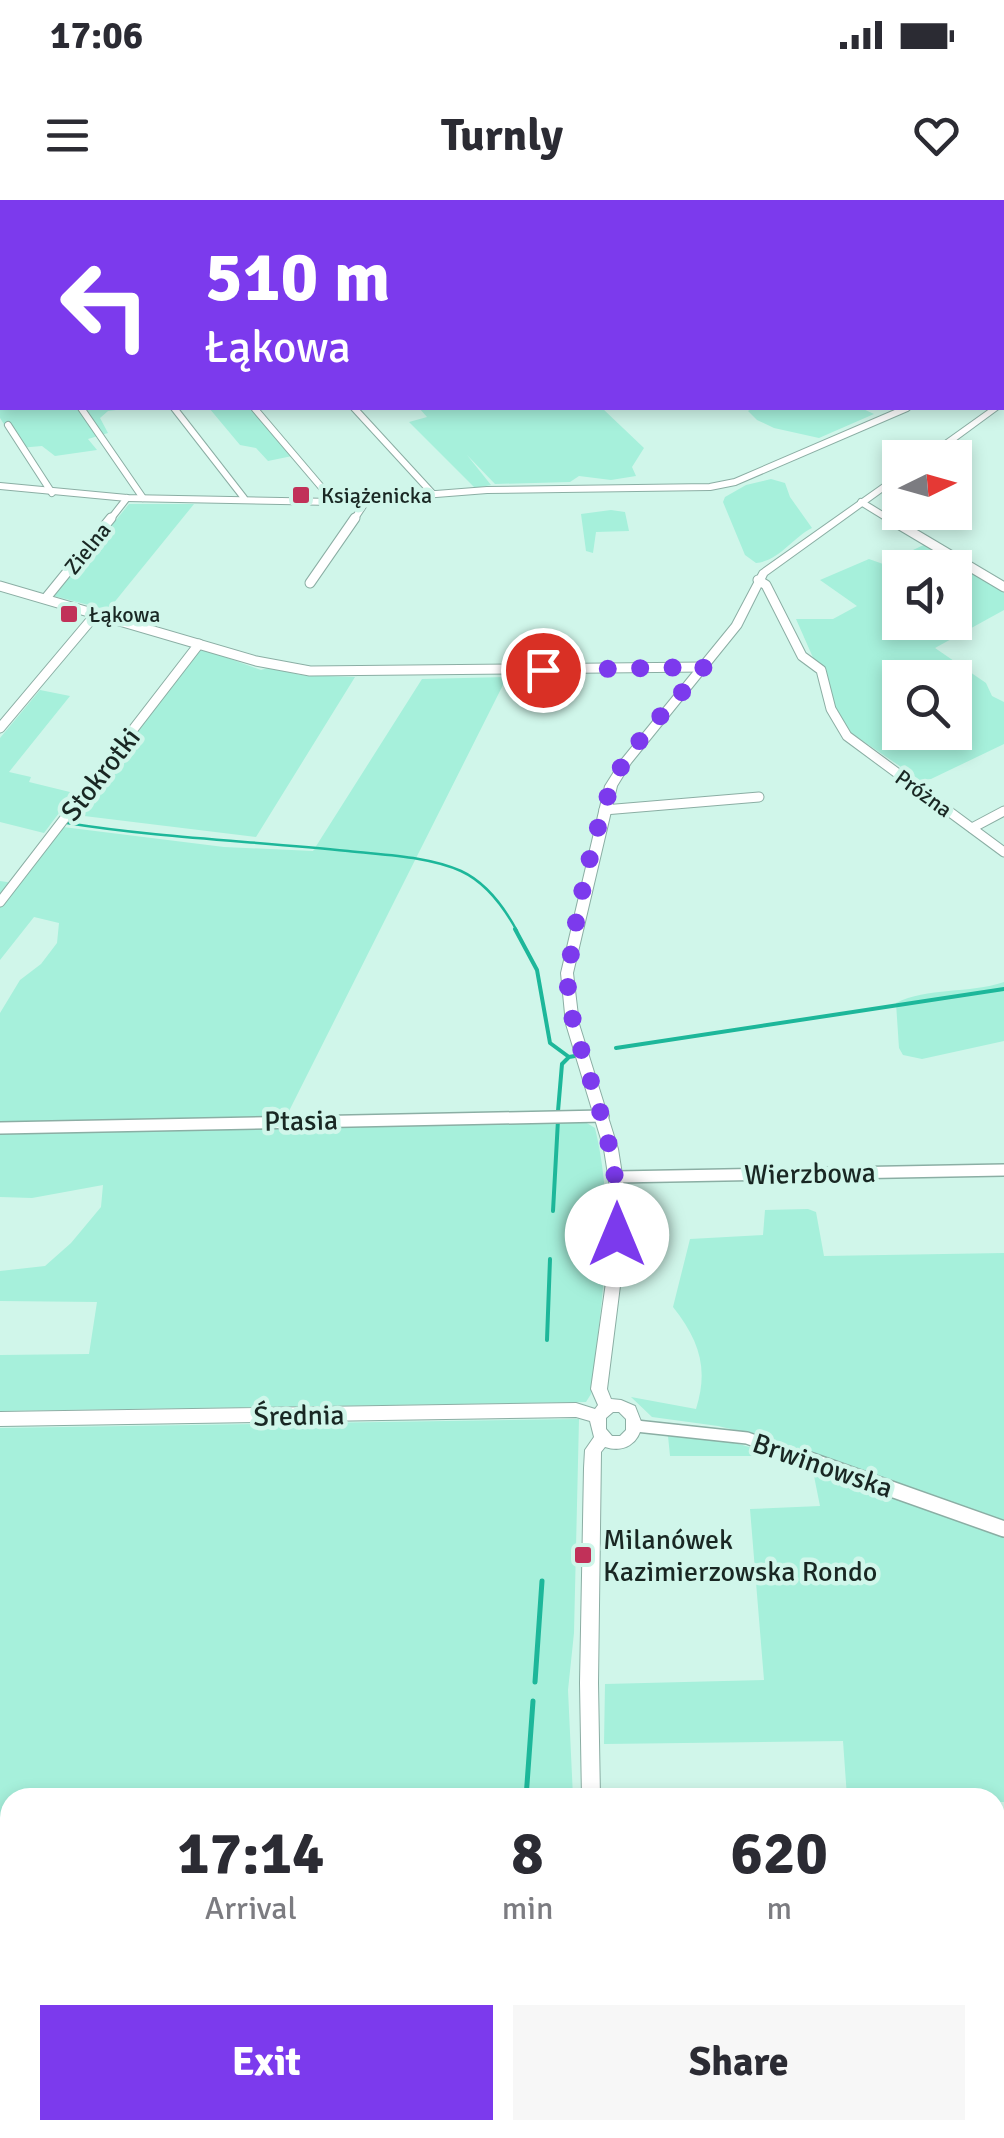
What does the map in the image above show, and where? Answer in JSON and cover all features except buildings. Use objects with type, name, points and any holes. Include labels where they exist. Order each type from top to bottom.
[{"type":"street","points":[[81,410],[143,498]]},
{"type":"street","points":[[176,410],[244,498]]},
{"type":"street","points":[[255,410],[334,502]]},
{"type":"street","points":[[356,410],[433,494]]},
{"type":"street","points":[[0,486],[127,498],[334,502],[433,494],[724,485],[902,410]]},
{"type":"street","points":[[951,440],[993,410]]},
{"type":"street","points":[[8,425],[52,492]]},
{"type":"street","points":[[602,1438],[596,1428],[602,1412],[599,1388],[617,1235],[616,1178],[603,1116],[568,1001],[566,973],[611,786],[626,760],[736,626],[758,580],[774,564],[882,487]]},
{"type":"street","name":"Zielna","points":[[46,598],[127,498]]},
{"type":"street","points":[[310,583],[367,500]]},
{"type":"street","points":[[861,502],[1004,587]]},
{"type":"street","name":"Próżna","points":[[758,580],[766,584],[802,656],[820,670],[832,709],[847,736],[1004,852]]},
{"type":"street","points":[[0,586],[256,660],[334,673],[704,667]]},
{"type":"street","points":[[0,728],[96,614]]},
{"type":"street","name":"Stokrotki","points":[[0,902],[199,644]]},
{"type":"street","points":[[604,810],[759,797]]},
{"type":"street","points":[[972,828],[1004,811]]},
{"type":"street","name":"Ptasia","points":[[0,1128],[603,1116]]},
{"type":"street","name":"Wierzbowa","points":[[616,1178],[1004,1170]]},
{"type":"street","points":[[602,1412],[626,1410],[636,1426],[624,1441],[602,1438]]},
{"type":"street","name":"Średnia","points":[[0,1419],[602,1412]]},
{"type":"street","name":"Brwinowska","points":[[636,1426],[748,1438],[1004,1529]]},
{"type":"street","points":[[591,1788],[588,1683],[592,1468],[594,1450],[602,1438]]},
{"type":"green space","points":[[0,410],[116,410],[100,418],[108,433],[88,439],[97,450],[55,456],[42,446],[19,448],[0,418]]},
{"type":"green space","points":[[211,410],[259,410],[297,455],[268,461],[256,448],[240,445]]},
{"type":"green space","points":[[421,410],[604,410],[644,448],[632,467],[636,476],[611,480],[579,476],[570,482],[495,484],[467,455],[491,485],[475,488],[409,422],[427,417]]},
{"type":"green space","points":[[865,410],[874,414],[819,438],[774,428],[748,411]]},
{"type":"green space","points":[[771,479],[785,483],[812,528],[779,554],[756,563],[745,555],[723,502],[746,485]]},
{"type":"green space","points":[[129,504],[194,504],[108,610],[54,596]]},
{"type":"green space","points":[[625,512],[629,531],[596,532],[593,553],[586,551],[581,514]]},
{"type":"green space","points":[[928,543],[940,550],[913,550]]},
{"type":"green space","points":[[869,559],[882,564],[882,640],[950,640],[935,648],[952,660],[882,660],[882,750],[972,750],[972,673],[986,683],[992,696],[1004,702],[1004,744],[931,779],[920,780],[844,728],[796,619],[833,619],[857,606],[820,580]]},
{"type":"green space","points":[[972,570],[1004,589],[1004,610],[972,628]]},
{"type":"green space","points":[[197,650],[261,670],[271,667],[300,675],[355,677],[256,837],[76,815]]},
{"type":"green space","points":[[507,677],[286,1117],[582,1120],[595,1128],[605,1195],[605,1261],[591,1394],[586,1402],[0,1411],[0,1355],[89,1354],[97,1302],[0,1301],[0,1271],[45,1266],[71,1243],[101,1207],[103,1185],[32,1198],[0,1197],[0,1013],[20,980],[41,964],[57,943],[59,923],[34,917],[0,960],[0,881],[20,884],[63,827],[224,847],[313,851],[422,679]]},
{"type":"green space","points":[[40,690],[70,696],[9,772],[31,777],[29,782],[74,793],[44,833],[0,822],[0,738]]},
{"type":"green space","points":[[1004,982],[1004,1041],[922,1059],[903,1055],[899,1048],[896,1003],[921,995]]},
{"type":"green space","points":[[765,1210],[816,1212],[824,1256],[1004,1253],[1004,1525],[768,1438],[652,1417],[631,1397],[696,1409],[702,1380],[699,1355],[673,1307],[690,1239],[763,1235]]},
{"type":"green space","points":[[579,1419],[574,1633],[568,1690],[573,1788],[0,1788],[0,1428]]},
{"type":"green space","points":[[668,1436],[734,1443],[771,1456],[670,1456]]},
{"type":"green space","points":[[813,1471],[1004,1536],[1004,1788],[846,1788],[843,1741],[604,1744],[605,1684],[764,1680],[750,1509],[820,1506]]},
{"type":"waterway","points":[[67,823],[434,862],[479,882],[517,931]]},
{"type":"waterway","points":[[515,929],[537,970],[550,1043],[569,1057],[575,1056]]},
{"type":"waterway","points":[[616,1048],[1004,989]]},
{"type":"waterway","points":[[558,1111],[562,1064],[568,1058]]},
{"type":"waterway","points":[[553,1211],[558,1120]]},
{"type":"waterway","points":[[547,1340],[550,1259]]},
{"type":"waterway","points":[[535,1682],[542,1581]]},
{"type":"waterway","points":[[527,1788],[533,1701]]},
{"type":"place","name":"Książenicka","points":[[301,495]]},
{"type":"place","name":"Łąkowa","points":[[69,614]]},
{"type":"place","name":"Milanówek Kazimierzowska Rondo","points":[[583,1555]]},
{"type":"route","points":[[543,670],[704,667],[626,760],[611,786],[566,973],[568,1001],[608,1136],[618,1196],[617,1235]]}]
